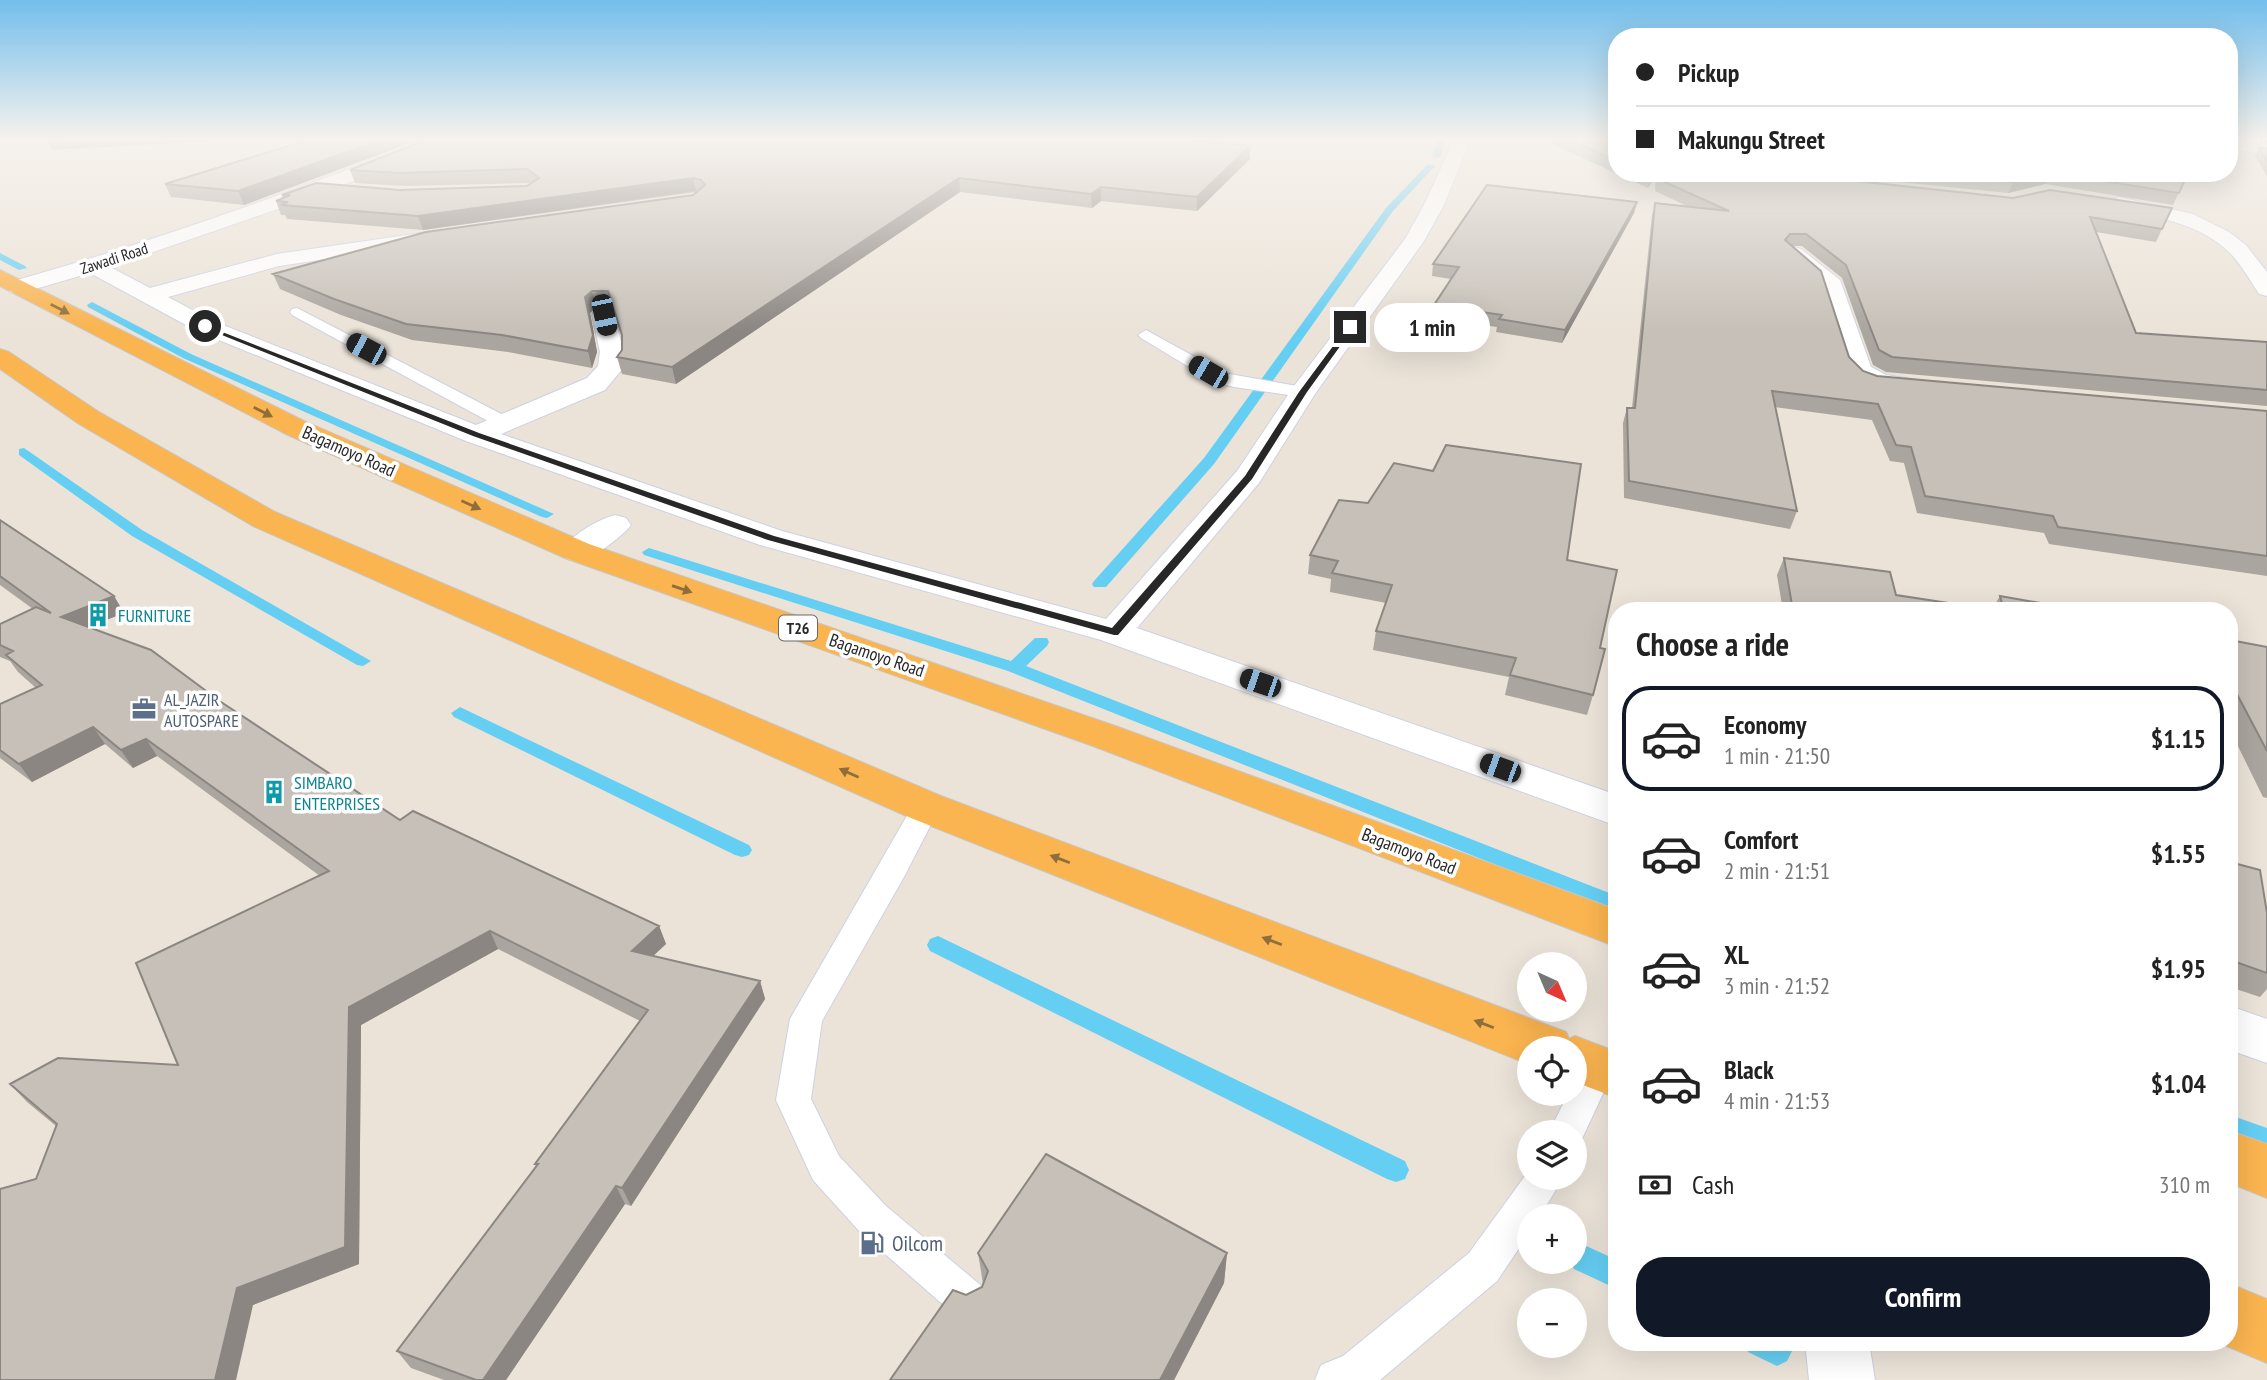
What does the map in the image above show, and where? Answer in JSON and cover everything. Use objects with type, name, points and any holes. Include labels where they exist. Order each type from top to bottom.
[{"type":"highway","name":"Bagamoyo Road","points":[[9,282],[298,429],[577,551],[1107,737],[1608,926]]},
{"type":"highway","points":[[0,357],[89,418],[264,519],[926,807],[1517,1036]]},
{"type":"highway","points":[[2238,1160],[2267,1171]]},
{"type":"highway","points":[[2238,1319],[2267,1331]]},
{"type":"street","name":"Zawadi Road","points":[[9,282],[92,266],[275,202]]},
{"type":"street","points":[[1114,632],[1248,477],[1303,392],[1414,241],[1435,202]]},
{"type":"street","points":[[2117,202],[2174,213],[2212,227],[2240,250],[2267,289]]},
{"type":"street","points":[[146,296],[277,260],[453,234]]},
{"type":"street","points":[[1794,253],[1829,280],[1859,371],[1881,383],[1923,386]]},
{"type":"street","points":[[92,266],[205,326],[490,429],[771,538],[1114,632],[1608,808]]},
{"type":"street","points":[[490,429],[596,384],[611,367],[612,352],[604,315]]},
{"type":"street","points":[[577,551],[615,525]]},
{"type":"street","points":[[2238,1031],[2267,1041]]},
{"type":"street","points":[[1838,1351],[1842,1380]]},
{"type":"lane","points":[[297,312],[490,429]]},
{"type":"lane","points":[[1146,335],[1218,377],[1303,392]]},
{"type":"lane","points":[[926,807],[889,877],[806,1019],[793,1100],[826,1168],[873,1219],[970,1302]]},
{"type":"lane","points":[[1573,1120],[1597,1067]]},
{"type":"lane","points":[[1336,1380],[1356,1373],[1483,1267],[1537,1190]]},
{"type":"building","points":[[287,202],[516,202],[418,216],[281,205]]},
{"type":"building","points":[[640,202],[922,202],[672,367],[617,357],[622,350],[622,335],[608,291],[592,291],[585,297],[593,335],[588,351],[502,335],[406,324],[273,274],[426,232]]},
{"type":"building","points":[[1475,202],[1637,202],[1565,330],[1499,319],[1502,315],[1434,305],[1459,267],[1433,264]]},
{"type":"building","points":[[1710,202],[2134,202],[2172,208],[2162,229],[2090,217],[2136,333],[2267,342],[2267,390],[1892,357],[1879,350],[1846,265],[1806,234],[1790,234],[1785,240],[1821,271],[1849,357],[1863,371],[1877,376],[2267,411],[2267,556],[2058,527],[2053,516],[1925,496],[1911,447],[1896,445],[1878,404],[1772,391],[1797,511],[1629,481],[1627,408],[1635,408],[1655,203],[1729,211]]},
{"type":"building","points":[[1446,445],[1581,464],[1567,560],[1617,570],[1600,648],[1605,649],[1593,695],[1510,675],[1516,658],[1376,631],[1392,585],[1332,573],[1338,561],[1310,555],[1339,500],[1368,503],[1394,463],[1433,471]]},
{"type":"building","points":[[0,520],[114,596],[61,617],[151,650],[221,702],[400,820],[413,811],[659,926],[632,951],[760,981],[622,1188],[616,1186],[483,1380],[476,1380],[397,1351],[538,1164],[535,1164],[648,1010],[490,931],[349,1007],[345,1247],[237,1288],[215,1380],[0,1380],[0,1189],[36,1179],[57,1124],[10,1084],[58,1058],[178,1065],[136,963],[329,871],[146,739],[121,750],[93,727],[19,764],[0,750],[0,704],[42,685],[6,655],[13,651],[0,645],[0,624],[36,607],[51,613],[0,576]]},
{"type":"building","points":[[1784,558],[1890,572],[1896,595],[1942,602],[1791,602]]},
{"type":"building","points":[[2000,596],[2034,602],[2002,602]]},
{"type":"building","points":[[2238,642],[2267,647],[2267,751],[2238,696]]},
{"type":"building","points":[[2238,864],[2260,870],[2267,913],[2267,973],[2238,963]]},
{"type":"building","points":[[1046,1154],[1227,1253],[1160,1380],[890,1380],[953,1290],[966,1295],[982,1287],[988,1271],[978,1253]]},
{"type":"waterway","points":[[1100,584],[1209,461],[1396,202]]},
{"type":"waterway","points":[[0,256],[22,268]]},
{"type":"waterway","points":[[92,305],[187,356],[547,514]]},
{"type":"waterway","points":[[24,452],[137,533],[363,661]]},
{"type":"waterway","points":[[649,552],[1014,667]]},
{"type":"waterway","points":[[1014,667],[1041,642]]},
{"type":"waterway","points":[[1014,667],[1608,901]]},
{"type":"waterway","points":[[460,713],[742,850]]},
{"type":"waterway","points":[[938,945],[1396,1170]]},
{"type":"waterway","points":[[2238,1129],[2267,1140]]},
{"type":"waterway","points":[[1587,1260],[1608,1271]]},
{"type":"place","name":"FURNITURE","points":[[98,615]]},
{"type":"place","name":"AL_JAZIR AUTOSPARE","points":[[144,709]]},
{"type":"place","name":"SIMBARO ENTERPRISES","points":[[274,792]]},
{"type":"place","name":"Oilcom","points":[[872,1243]]},
{"type":"route","points":[[205,326],[476,435],[771,538],[1114,632],[1248,477],[1303,392],[1350,327]]}]
